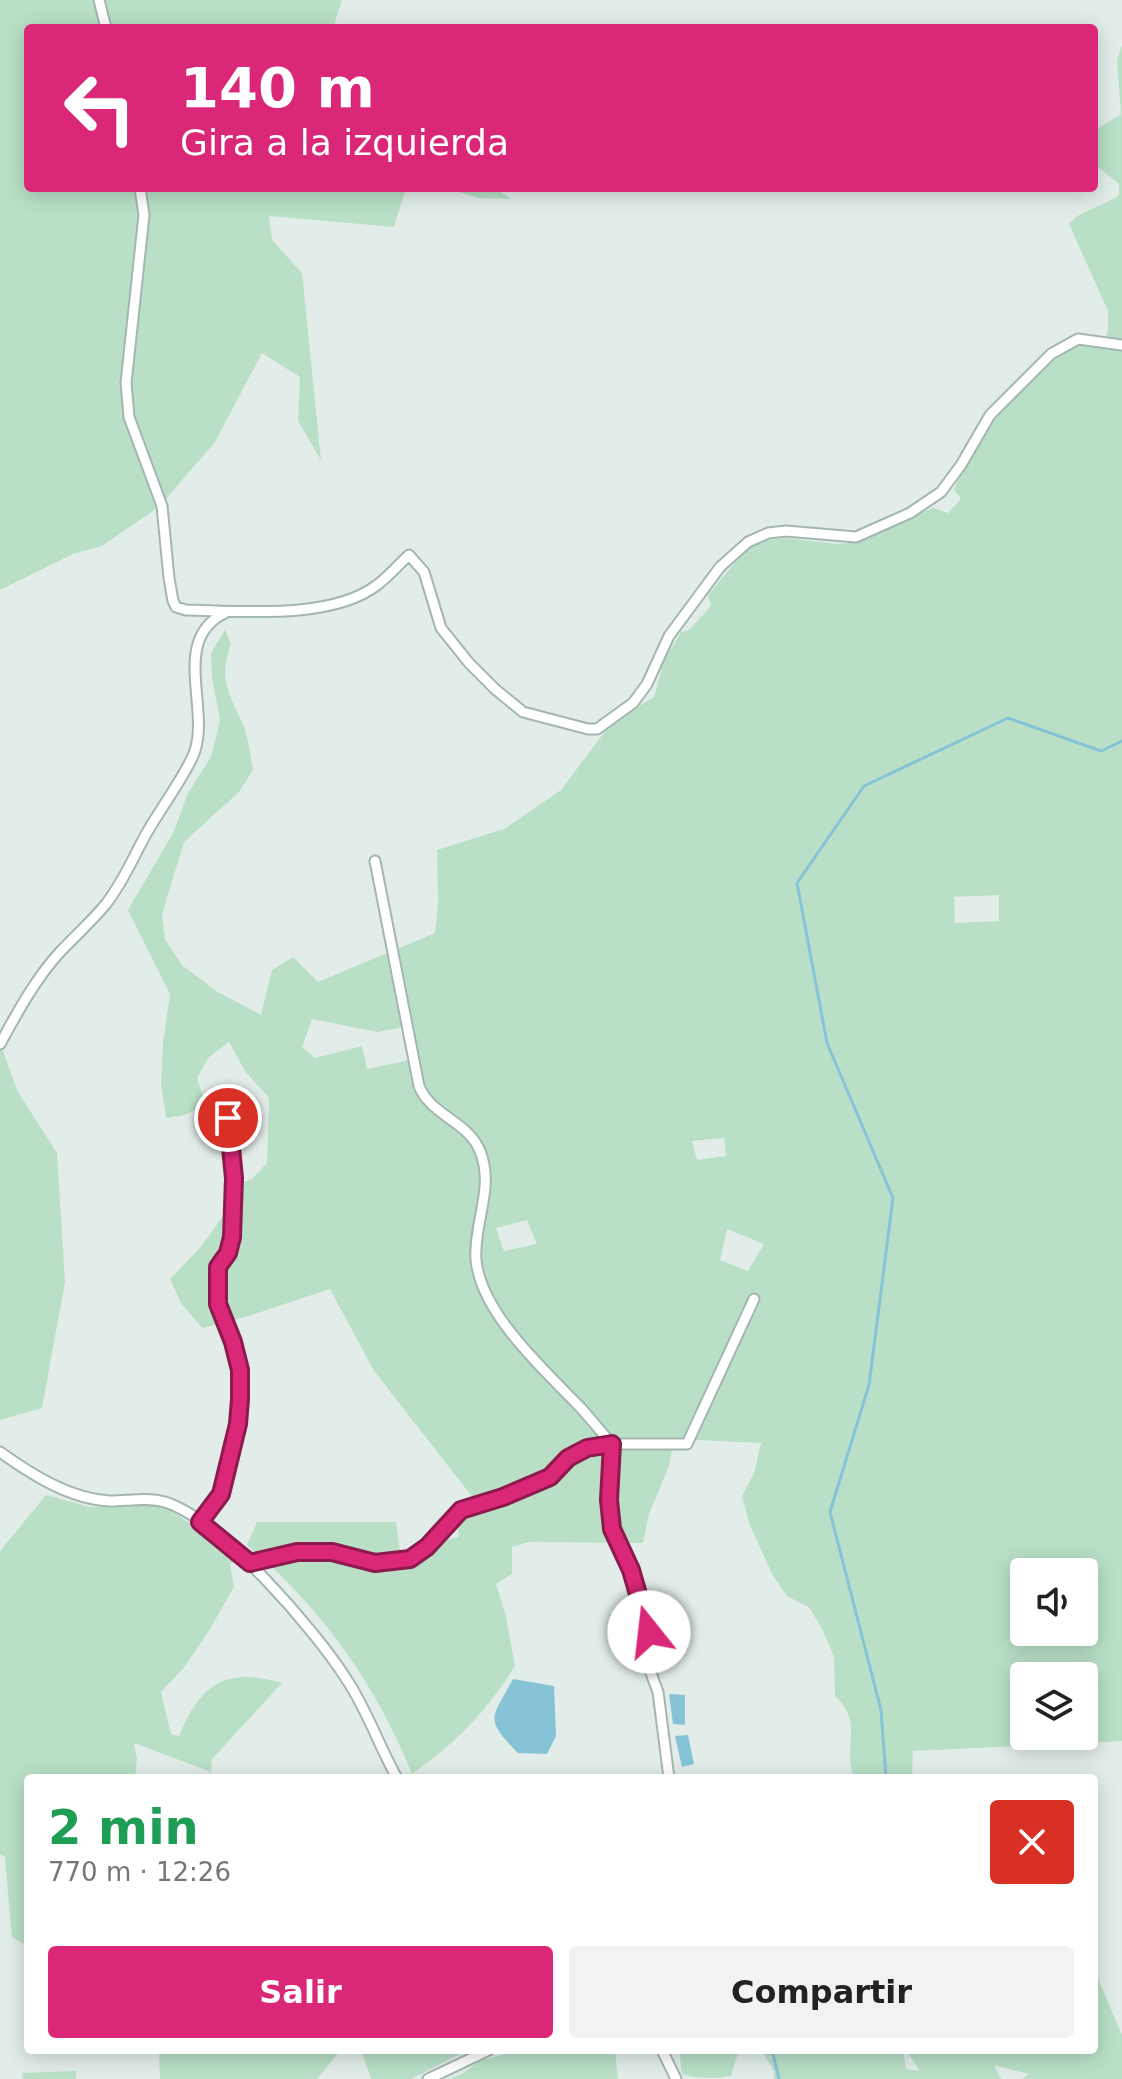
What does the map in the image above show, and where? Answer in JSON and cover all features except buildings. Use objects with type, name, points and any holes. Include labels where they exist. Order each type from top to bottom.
[{"type":"street","points":[[99,0],[105,24]]},
{"type":"street","points":[[141,192],[144,215],[126,383],[130,424],[162,506],[176,607],[186,610],[291,611],[343,601],[375,587],[409,555],[424,572],[441,628],[469,663],[509,703],[523,712],[588,729],[597,729],[633,703],[642,692],[669,636],[720,567],[748,542],[768,533],[786,531],[856,537],[910,513],[941,492],[990,415],[1051,354],[1078,339],[1122,345]]},
{"type":"street","points":[[0,1044],[58,954],[106,904],[130,870],[145,837],[192,758],[196,735],[195,664],[198,642],[211,620],[229,611]]},
{"type":"street","points":[[375,861],[419,1086],[428,1103],[463,1126],[482,1154],[485,1195],[476,1258],[480,1278],[506,1327],[612,1444],[609,1500],[612,1529],[631,1570],[648,1629],[645,1657],[658,1692],[668,1774]]},
{"type":"street","points":[[200,1522],[221,1494],[238,1424],[240,1399],[237,1356],[218,1304],[218,1267],[228,1253],[232,1237],[234,1178],[225,1093]]},
{"type":"street","points":[[250,1563],[297,1552],[332,1552],[375,1563],[410,1559],[427,1547],[461,1510],[503,1497],[550,1477],[568,1458],[587,1448],[612,1444],[687,1444],[754,1299]]},
{"type":"street","points":[[0,1452],[55,1486],[82,1497],[165,1502],[200,1522],[250,1563],[349,1681],[395,1774]]},
{"type":"street","points":[[428,2079],[481,2054]]},
{"type":"street","points":[[664,2054],[676,2079]]},
{"type":"green space","points":[[0,0],[342,0],[334,24],[24,24],[24,192],[405,192],[394,227],[269,216],[272,240],[302,273],[321,460],[298,421],[300,377],[262,353],[215,442],[160,506],[102,546],[73,554],[0,590]]},
{"type":"green space","points":[[1122,45],[1122,343],[1106,338],[1108,311],[1069,224],[1119,195],[1119,184],[1098,167],[1098,128],[1121,114],[1117,60]]},
{"type":"green space","points":[[459,192],[501,192],[511,199],[478,198]]},
{"type":"green space","points":[[1089,343],[1122,350],[1122,1741],[1098,1742],[1098,1662],[1010,1662],[1010,1746],[913,1751],[912,1774],[852,1774],[851,1725],[847,1711],[835,1696],[834,1657],[810,1608],[787,1596],[772,1574],[749,1523],[742,1496],[754,1473],[761,1443],[674,1439],[669,1466],[649,1514],[643,1543],[528,1542],[512,1547],[512,1574],[496,1584],[506,1616],[515,1666],[470,1725],[412,1774],[381,1709],[344,1649],[299,1594],[247,1545],[257,1522],[396,1522],[400,1551],[459,1537],[455,1511],[474,1499],[374,1371],[330,1289],[202,1328],[181,1303],[170,1279],[200,1248],[229,1208],[229,1187],[252,1179],[267,1163],[269,1098],[245,1071],[229,1042],[209,1057],[197,1078],[206,1105],[185,1115],[166,1118],[161,1083],[170,994],[128,910],[173,833],[188,793],[211,757],[220,720],[211,653],[225,630],[231,644],[225,677],[245,730],[253,770],[239,792],[184,842],[162,914],[165,939],[182,965],[216,991],[261,1015],[272,970],[293,957],[318,982],[435,933],[437,850],[504,829],[561,790],[612,722],[654,697],[664,661],[681,632],[689,630],[711,606],[708,595],[747,548],[767,540],[786,538],[836,544],[860,542],[892,524],[933,508],[948,513],[961,499],[954,490],[971,450],[1024,385],[1050,359],[1069,346]],"holes":[[[999,895],[999,921],[955,923],[954,897]],[[312,1019],[377,1032],[410,1026],[420,1058],[367,1069],[362,1046],[315,1058],[302,1047]],[[724,1138],[726,1156],[697,1160],[692,1141]],[[527,1220],[537,1244],[504,1251],[496,1228]],[[727,1229],[764,1244],[748,1271],[720,1260]]]},
{"type":"green space","points":[[0,1043],[18,1092],[57,1153],[65,1282],[42,1408],[0,1420]]},
{"type":"green space","points":[[46,1495],[90,1507],[151,1505],[168,1509],[242,1557],[230,1564],[234,1587],[207,1634],[182,1670],[161,1692],[171,1734],[179,1736],[196,1703],[218,1684],[245,1677],[282,1683],[212,1759],[211,1772],[134,1743],[135,1774],[24,1774],[24,1944],[12,1937],[5,1857],[0,1854],[0,1551]]},
{"type":"green space","points":[[1098,1978],[1122,2035],[1122,2079],[1022,2079],[1029,2074],[994,2065],[1001,2079],[774,2079],[774,2071],[763,2054],[904,2054],[906,2069],[920,2071],[909,2054],[1098,2054]]},
{"type":"green space","points":[[159,2054],[338,2054],[317,2079],[160,2079]]},
{"type":"green space","points":[[362,2054],[460,2054],[411,2079],[371,2079]]},
{"type":"green space","points":[[506,2054],[615,2054],[618,2079],[449,2079],[464,2073],[479,2061]]},
{"type":"green space","points":[[680,2054],[738,2054],[731,2076],[707,2078],[682,2074]]},
{"type":"green space","points":[[76,2071],[76,2079],[23,2079],[22,2073]]},
{"type":"water","points":[[513,1679],[554,1686],[556,1736],[547,1754],[518,1753],[496,1725],[496,1711]]},
{"type":"water","points":[[669,1694],[685,1695],[685,1725],[673,1724]]},
{"type":"water","points":[[688,1735],[694,1764],[682,1767],[675,1736]]},
{"type":"waterway","points":[[886,1774],[881,1710],[830,1512],[869,1385],[893,1198],[827,1043],[797,883],[864,786],[1008,718],[1101,751],[1122,741]]},
{"type":"waterway","points":[[773,2054],[779,2079]]},
{"type":"route","points":[[228,1118],[234,1178],[232,1237],[228,1253],[218,1267],[218,1304],[240,1370],[240,1399],[228,1473],[221,1494],[200,1522],[250,1563],[297,1552],[332,1552],[375,1563],[410,1559],[427,1547],[461,1510],[503,1497],[550,1477],[568,1458],[587,1448],[612,1444],[609,1500],[612,1529],[631,1570],[649,1632]]}]
